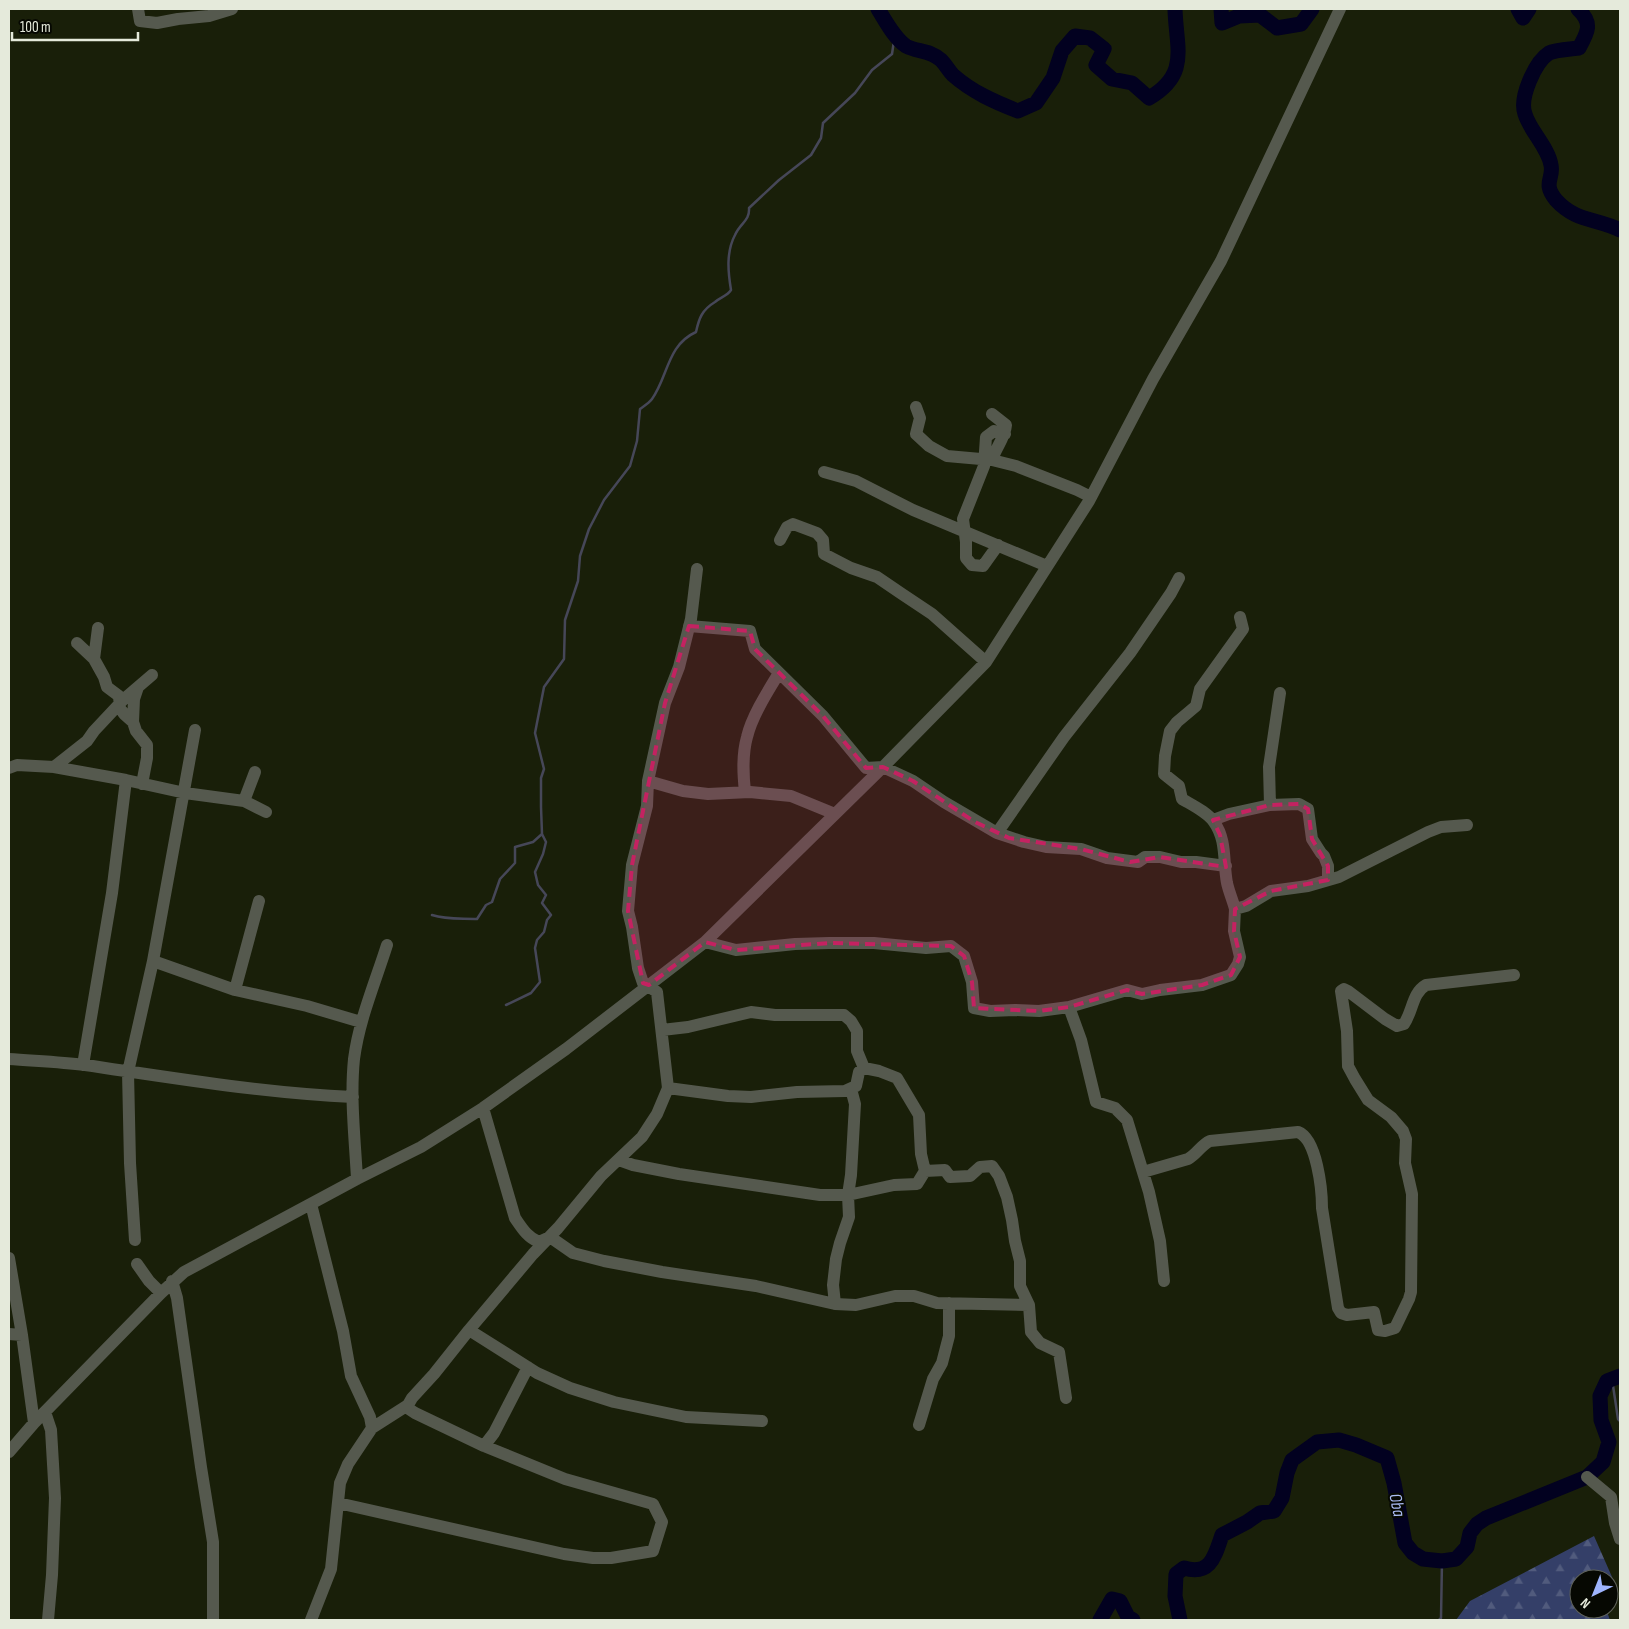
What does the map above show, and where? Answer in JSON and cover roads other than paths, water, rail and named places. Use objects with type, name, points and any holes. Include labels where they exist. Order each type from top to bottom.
[{"type":"street","points":[[138,9],[140,20],[157,23],[209,16],[232,9]]},
{"type":"street","points":[[9,1452],[34,1423],[161,1292],[184,1272],[357,1179],[421,1147],[483,1108],[566,1049],[705,942],[986,662],[1091,497],[1153,379],[1221,261],[1340,9]]},
{"type":"street","points":[[916,407],[920,418],[916,434],[929,446],[947,456],[988,459],[1016,466],[1091,497]]},
{"type":"street","points":[[992,414],[1006,425],[1005,434],[984,466],[963,519],[966,558],[972,565],[983,566],[998,546]]},
{"type":"street","points":[[824,472],[856,481],[913,510],[1047,566]]},
{"type":"street","points":[[780,540],[788,527],[793,524],[817,534],[823,540],[824,554],[851,568],[877,577],[932,614],[986,662]]},
{"type":"street","points":[[311,1620],[331,1569],[340,1483],[348,1464],[372,1428],[408,1405],[469,1330],[602,1176],[642,1137],[656,1114],[668,1088],[657,992],[649,985],[643,983],[638,968],[628,911],[632,865],[647,806],[648,781],[665,703],[679,667],[689,626],[697,570]]},
{"type":"street","points":[[997,833],[1064,737],[1130,653],[1171,593],[1179,578]]},
{"type":"street","points":[[705,942],[736,950],[795,944],[829,943],[881,944],[926,948],[951,946],[964,956],[972,982],[974,1008],[990,1011],[1039,1011],[1069,1007],[1127,990],[1142,994],[1202,985],[1230,975],[1238,964],[1240,957],[1234,932],[1235,909],[1227,883],[1220,834],[1213,820],[1198,808],[1182,799],[1179,786],[1164,774],[1170,731],[1177,722],[1196,706],[1200,689],[1243,629],[1240,617]]},
{"type":"street","points":[[689,626],[750,631],[755,649],[823,716],[866,768],[883,766],[913,781],[952,807],[997,833],[1046,847],[1081,849],[1107,858],[1130,862],[1138,862],[1145,857],[1226,866]]},
{"type":"street","points":[[94,658],[98,628]]},
{"type":"street","points":[[77,643],[94,658],[107,687],[119,696],[120,708],[133,722]]},
{"type":"street","points":[[745,792],[742,769],[747,736],[763,701],[779,673]]},
{"type":"street","points":[[54,767],[87,741],[120,703],[152,675]]},
{"type":"street","points":[[138,687],[134,699],[133,722],[136,731],[147,745],[147,758],[142,784]]},
{"type":"street","points":[[1270,805],[1270,767],[1280,693]]},
{"type":"street","points":[[135,1240],[130,1163],[128,1072],[153,961],[195,730]]},
{"type":"street","points":[[9,768],[17,765],[54,767],[185,793],[244,801],[266,812]]},
{"type":"street","points":[[244,801],[255,772]]},
{"type":"street","points":[[82,1065],[112,893],[126,780]]},
{"type":"street","points":[[648,781],[683,791],[708,794],[745,792],[791,796],[835,814]]},
{"type":"street","points":[[1213,820],[1229,814],[1270,805],[1299,804],[1308,809],[1312,839],[1324,856],[1328,866],[1328,880]]},
{"type":"street","points":[[1235,909],[1246,906],[1271,891],[1308,886],[1339,877],[1441,827],[1467,825]]},
{"type":"street","points":[[235,990],[259,901]]},
{"type":"street","points":[[357,1179],[353,1097],[354,1060],[361,1022],[387,945]]},
{"type":"street","points":[[153,961],[235,990],[307,1006],[361,1022]]},
{"type":"street","points":[[1143,1172],[1188,1159],[1210,1141],[1298,1132],[1302,1134],[1307,1141],[1318,1170],[1338,1308],[1344,1314],[1374,1312],[1378,1330],[1392,1329],[1397,1324],[1411,1292],[1412,1194],[1405,1163],[1406,1139],[1397,1124],[1365,1096],[1348,1066],[1347,1031],[1341,991],[1344,989],[1348,991],[1397,1026],[1404,1024],[1409,1016],[1419,988],[1426,984],[1514,975]]},
{"type":"street","points":[[1069,1007],[1081,1040],[1096,1102],[1115,1108],[1127,1120],[1143,1172],[1160,1241],[1164,1281]]},
{"type":"street","points":[[662,1030],[688,1027],[751,1012],[775,1015],[844,1015],[851,1021],[858,1032],[857,1051],[864,1068]]},
{"type":"street","points":[[9,1059],[82,1065],[310,1095],[353,1097]]},
{"type":"street","points":[[619,1160],[633,1165],[679,1174],[773,1189],[820,1195],[848,1196],[894,1185],[917,1184],[925,1170],[921,1154],[919,1115],[897,1078],[879,1071],[864,1068],[859,1072],[856,1086],[845,1091],[797,1092],[752,1097],[728,1096],[668,1088]]},
{"type":"street","points":[[835,1304],[832,1285],[840,1243],[849,1217],[848,1196],[852,1175],[855,1104],[851,1088]]},
{"type":"street","points":[[483,1108],[515,1218],[532,1240],[539,1242],[550,1237]]},
{"type":"street","points":[[925,1170],[945,1170],[950,1177],[970,1176],[980,1167],[992,1166],[999,1176],[1007,1197],[1012,1220],[1014,1241],[1020,1260],[1020,1286],[1029,1305],[1031,1332],[1040,1343],[1059,1352],[1066,1398]]},
{"type":"street","points":[[311,1204],[343,1330],[351,1376],[370,1417],[372,1428]]},
{"type":"street","points":[[550,1237],[573,1253],[604,1261],[756,1286],[835,1304],[856,1305],[895,1296],[914,1296],[937,1303],[1029,1305]]},
{"type":"street","points":[[9,1258],[34,1423]]},
{"type":"street","points":[[137,1264],[149,1282],[161,1292]]},
{"type":"street","points":[[172,1281],[177,1298],[213,1542],[213,1620]]},
{"type":"street","points":[[918,1424],[933,1379],[942,1363],[949,1336],[949,1303]]},
{"type":"street","points":[[469,1330],[528,1367],[570,1388],[614,1402],[686,1417],[762,1421]]},
{"type":"street","points":[[9,1334],[22,1335]]},
{"type":"street","points":[[484,1446],[494,1433],[528,1367]]},
{"type":"street","points":[[338,1503],[564,1554],[593,1558],[611,1558],[652,1551],[662,1522],[653,1504],[565,1478],[484,1446],[415,1412],[408,1405]]},
{"type":"street","points":[[45,1412],[51,1430],[55,1498],[48,1620]]},
{"type":"street","points":[[1587,1477],[1611,1497],[1615,1523],[1620,1539]]},
{"type":"waterway","points":[[878,9],[894,34],[906,46],[937,57],[953,75],[968,87],[1018,111],[1036,103],[1053,78],[1062,51],[1075,36],[1090,38],[1104,49],[1096,65],[1112,79],[1132,83],[1149,98],[1162,89],[1176,70],[1178,48],[1175,9]]},
{"type":"waterway","points":[[1221,9],[1222,23],[1239,16],[1260,15],[1277,28],[1301,24],[1312,9]]},
{"type":"waterway","points":[[1518,9],[1523,18],[1529,9]]},
{"type":"waterway","points":[[1578,9],[1586,19],[1588,28],[1579,48],[1549,53],[1538,64],[1526,90],[1524,99],[1525,114],[1549,158],[1552,170],[1549,185],[1556,200],[1563,207],[1578,216],[1620,230]]},
{"type":"waterway","points":[[506,1005],[531,993],[540,982],[535,948],[537,940],[544,932],[547,920],[551,915],[542,903],[546,895],[538,885],[535,872],[546,842],[542,834],[541,807],[541,778],[544,769],[535,733],[544,687],[564,659],[565,620],[578,581],[580,556],[589,529],[604,500],[630,466],[637,441],[640,409],[651,400],[679,345],[696,332],[704,311],[731,290],[730,248],[737,231],[748,216],[749,208],[779,180],[811,155],[821,138],[823,123],[855,93],[872,70],[892,54],[895,34]]},
{"type":"waterway","points":[[432,915],[477,919],[486,905],[492,902],[500,879],[515,863],[515,847],[533,842],[542,834]]},
{"type":"waterway","name":"Oba","points":[[1180,1620],[1175,1596],[1176,1574],[1184,1568],[1193,1570],[1206,1566],[1214,1556],[1222,1535],[1260,1513],[1274,1511],[1282,1498],[1287,1473],[1292,1460],[1317,1442],[1339,1440],[1387,1458],[1394,1483],[1405,1543],[1413,1553],[1423,1559],[1442,1561],[1456,1559],[1467,1547],[1470,1533],[1477,1524],[1486,1518],[1587,1477],[1603,1462],[1609,1442],[1601,1420],[1600,1396],[1607,1381],[1620,1376]]},
{"type":"waterway","points":[[1612,1379],[1618,1419],[1620,1421]]},
{"type":"waterway","points":[[1439,1620],[1441,1618],[1442,1561]]},
{"type":"waterway","name":"Oba","points":[[1100,1620],[1112,1599],[1120,1601],[1128,1617],[1133,1620]]}]
